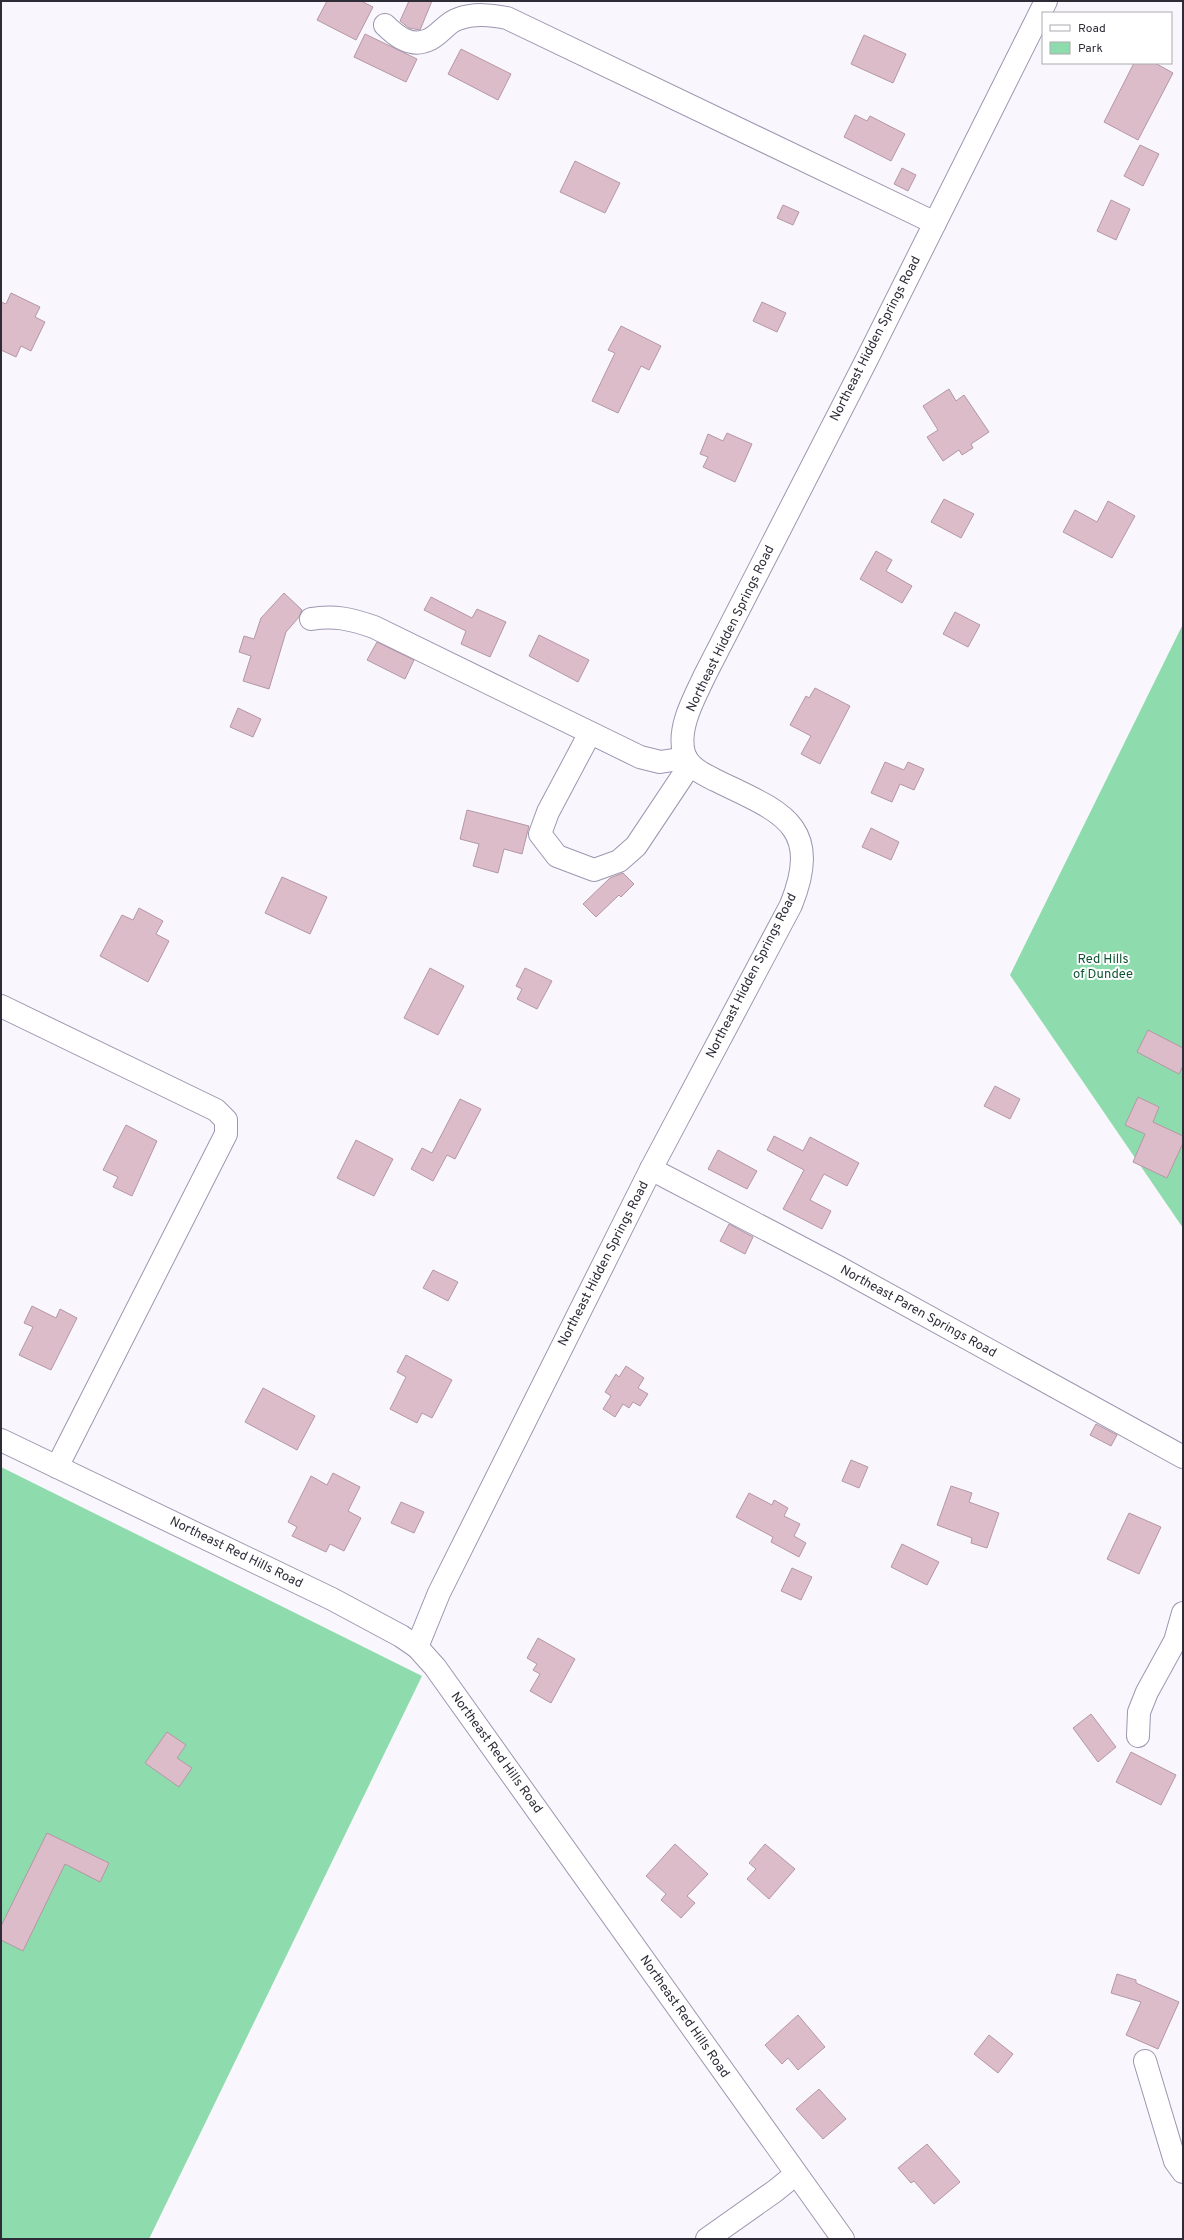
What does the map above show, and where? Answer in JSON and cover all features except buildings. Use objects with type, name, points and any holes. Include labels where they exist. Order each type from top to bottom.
[{"type":"street","name":"Northeast Hidden Springs Road","points":[[417,1647],[438,1593],[652,1169],[791,905],[803,869],[801,843],[788,823],[768,806],[704,775],[688,761],[683,742],[684,728],[689,711],[705,675],[1046,1]]},
{"type":"street","points":[[384,25],[397,38],[414,43],[429,40],[457,19],[483,14],[507,18],[935,222]]},
{"type":"street","points":[[310,619],[327,616],[350,618],[374,627],[640,757],[660,762],[688,761]]},
{"type":"street","points":[[590,733],[548,812],[540,834],[557,856],[594,870],[619,861],[636,846],[688,761]]},
{"type":"street","points":[[1,1006],[216,1110],[226,1120],[226,1134],[57,1467]]},
{"type":"street","name":"Northeast Paren Springs Road","points":[[652,1169],[838,1267],[1183,1457]]},
{"type":"street","name":"Northeast Red Hills Road","points":[[1,1440],[332,1599],[381,1624],[417,1647],[435,1667],[843,2239]]},
{"type":"street","points":[[1138,1736],[1139,1712],[1147,1692],[1175,1642],[1183,1613]]},
{"type":"street","points":[[1145,2061],[1175,2161],[1183,2172]]},
{"type":"street","points":[[707,2239],[775,2191],[796,2174]]},
{"type":"green space","name":"Red Hills of Dundee","points":[[1183,624],[1183,1228],[1010,975]]},
{"type":"green space","points":[[1,1467],[422,1676],[149,2239],[1,2239]]}]
